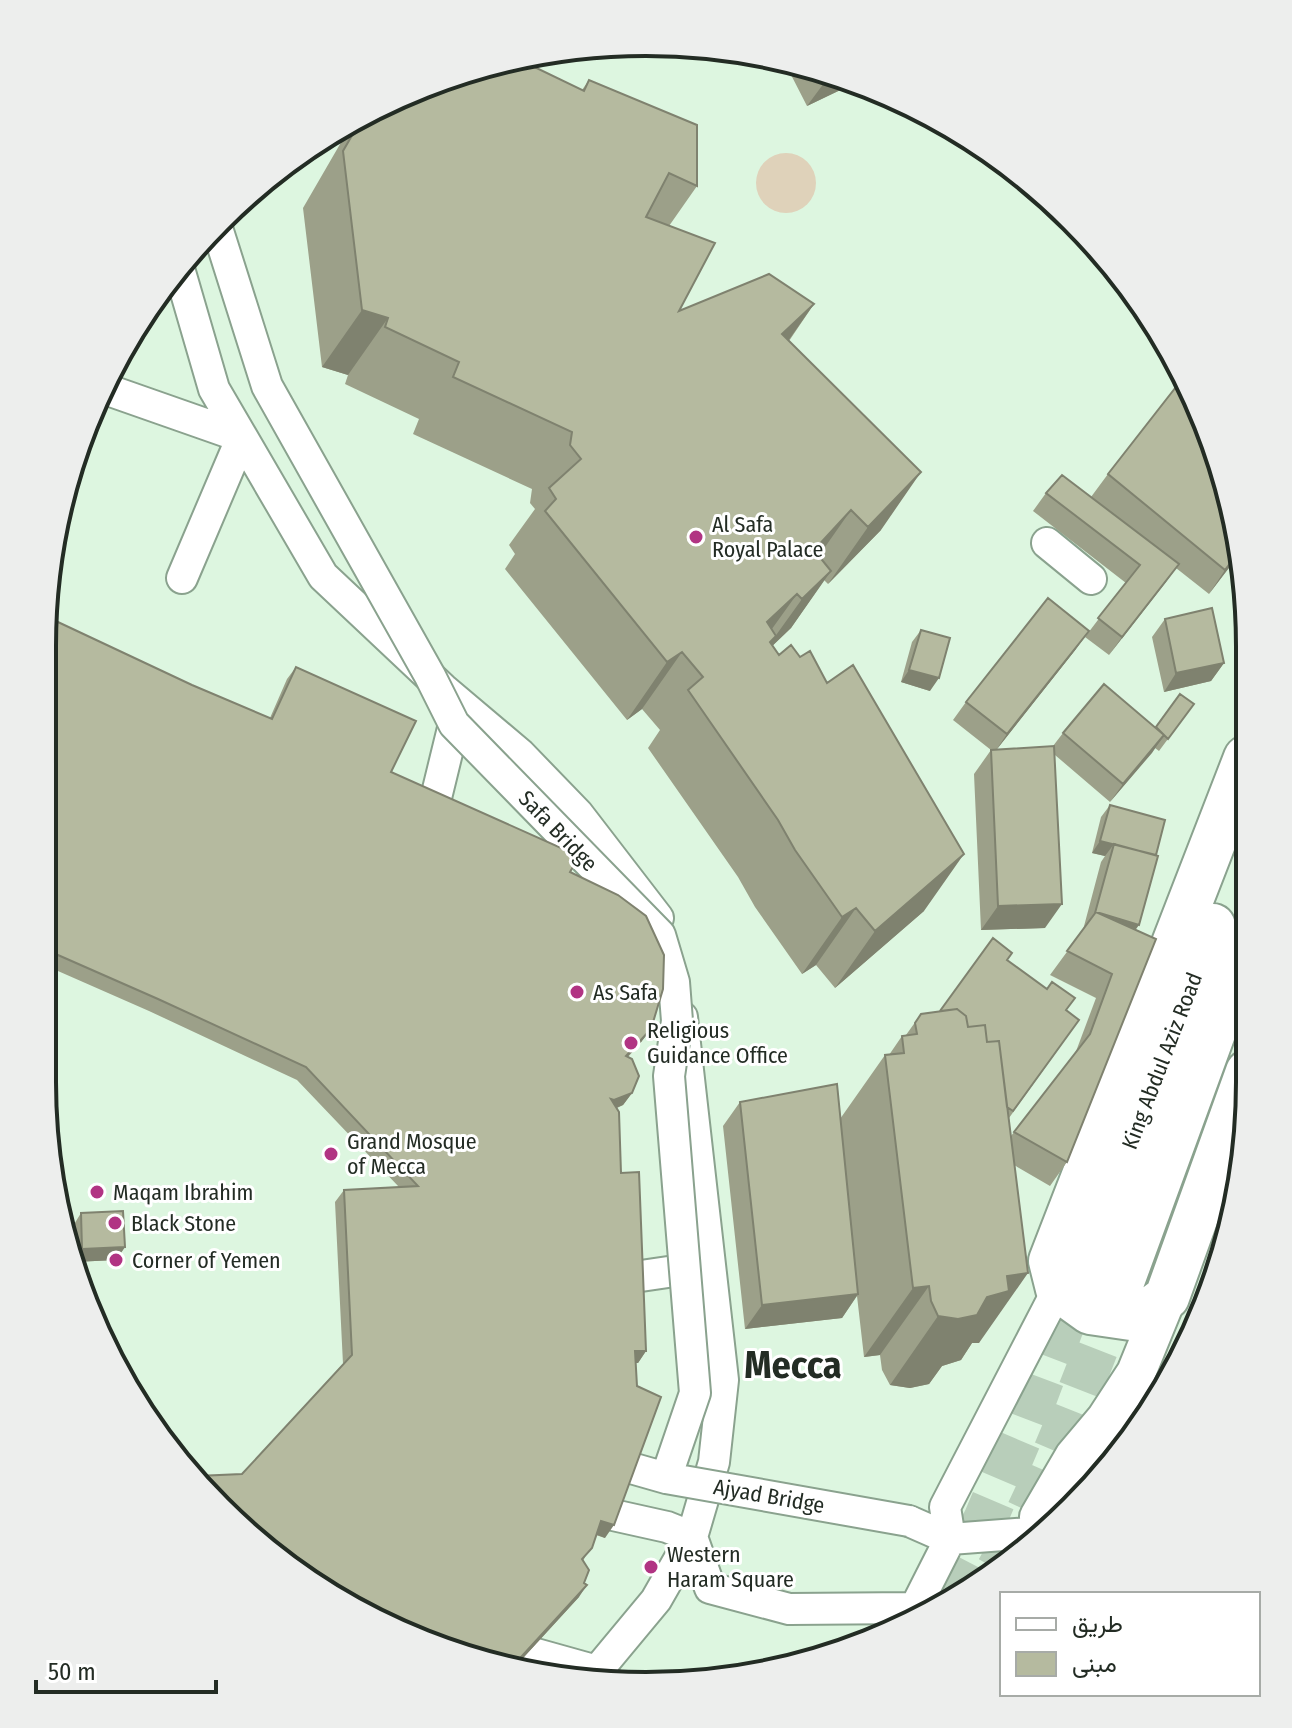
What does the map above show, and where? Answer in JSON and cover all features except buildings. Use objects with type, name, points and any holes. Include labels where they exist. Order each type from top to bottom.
[{"type":"highway","points":[[1235,1107],[1167,1297],[1138,1319],[1090,1312],[1084,1291],[1051,1261],[1236,784]]},
{"type":"highway","name":"King Abdul Aziz Road","points":[[1084,1291],[1236,869]]},
{"type":"highway","name":"King Abdul Aziz Road","points":[[1084,1291],[1236,964]]},
{"type":"main road","points":[[1040,1521],[1039,1517],[1074,1457],[1106,1419],[1136,1373],[1167,1297]]},
{"type":"street","name":"Safa Bridge","points":[[220,238],[267,386],[454,724],[660,935],[663,943],[674,982],[677,1021],[669,1076],[695,1393],[666,1478]]},
{"type":"street","points":[[183,281],[214,389],[323,576],[443,689],[520,754],[578,814],[668,931],[684,1035],[723,1380],[714,1462],[692,1537],[656,1600],[605,1671]]},
{"type":"street","points":[[114,392],[242,437]]},
{"type":"street","points":[[182,578],[242,437]]},
{"type":"street","points":[[1047,543],[1091,579]]},
{"type":"street","points":[[434,806],[454,724]]},
{"type":"street","points":[[634,1277],[709,1266]]},
{"type":"street","points":[[916,1606],[950,1539],[945,1507],[1084,1291]]},
{"type":"street","name":"Ajyad Bridge","points":[[631,1468],[666,1478],[909,1521],[950,1539]]},
{"type":"street","points":[[613,1515],[667,1527],[692,1537],[710,1588],[789,1609],[905,1612]]},
{"type":"street","points":[[950,1539],[1025,1534]]},
{"type":"street","points":[[529,1652],[580,1668]]},
{"type":"shaded area","points":[[786,153],[798,155],[807,162],[814,171],[814,195],[807,204],[798,211],[786,213],[774,211],[765,204],[758,195],[756,183],[758,171],[765,162],[774,155]]},
{"type":"tunnel","points":[[950,1588],[985,1520],[1021,1435],[1078,1284]]},
{"type":"tunnel","points":[[1011,1545],[1047,1471],[1115,1301]]},
{"type":"place","name":"Al Safa Royal Palace","points":[[696,537]]},
{"type":"place","name":"As Safa","points":[[577,992]]},
{"type":"place","name":"Religious Guidance Office","points":[[631,1043]]},
{"type":"place","name":"Grand Mosque of Mecca","points":[[331,1154]]},
{"type":"place","name":"Maqam Ibrahim","points":[[97,1192]]},
{"type":"place","name":"Black Stone","points":[[115,1223]]},
{"type":"place","name":"Corner of Yemen","points":[[116,1260]]},
{"type":"place","name":"Western Haram Square","points":[[651,1567]]},
{"type":"district","name":"Mecca","points":[[793,1365]]}]
